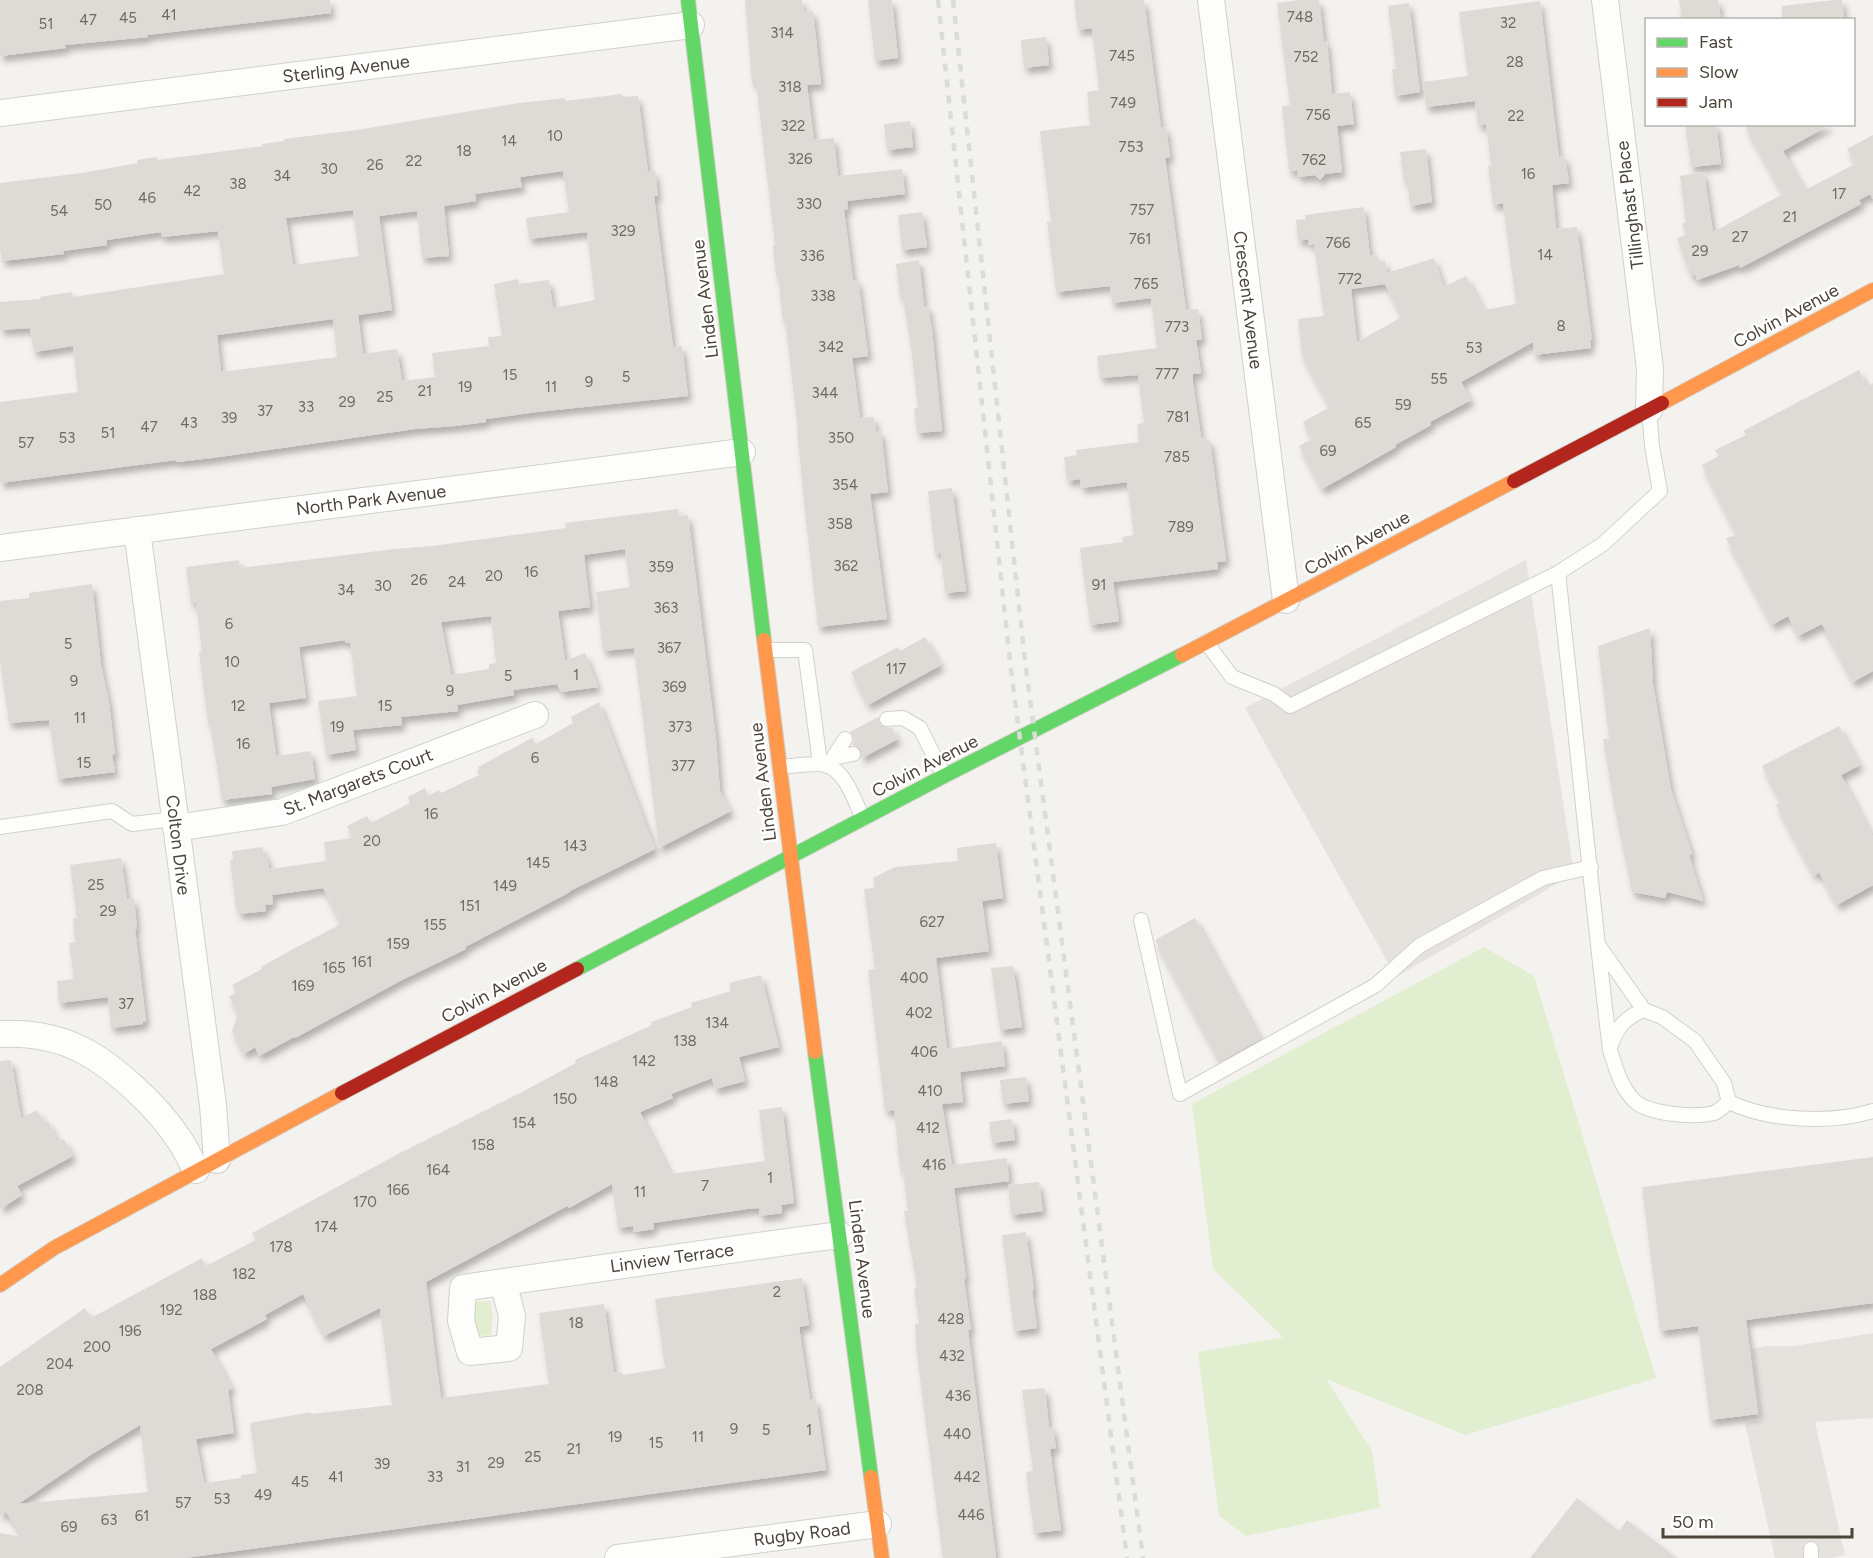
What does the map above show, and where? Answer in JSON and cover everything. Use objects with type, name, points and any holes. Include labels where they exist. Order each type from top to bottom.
[{"type":"street","name":"Crescent Avenue","points":[[1211,0],[1286,600]]},
{"type":"street","name":"Tillinghast Place","points":[[1605,0],[1649,356],[1649,410]]},
{"type":"street","name":"Sterling Avenue","points":[[0,113],[690,12]]},
{"type":"street","name":"Linden Avenue","points":[[690,12],[790,857],[882,1558]]},
{"type":"street","name":"Colvin Avenue","points":[[0,1285],[54,1248],[531,992],[944,776],[1098,699],[1873,290]]},
{"type":"street","name":"North Park Avenue","points":[[0,548],[742,452]]},
{"type":"street","name":"Colton Drive","points":[[137,530],[213,1106],[206,1165]]},
{"type":"street","name":"St. Margarets Court","points":[[175,823],[282,812],[535,715]]},
{"type":"street","points":[[0,1031],[47,1038],[80,1049],[117,1074],[149,1103],[206,1165]]},
{"type":"street","name":"Linview Terrace","points":[[503,1282],[840,1235]]},
{"type":"street","name":"Rugby Road","points":[[618,1558],[878,1524]]},
{"type":"lane","points":[[1206,642],[1232,677],[1274,694],[1290,706],[1558,573],[1603,544],[1660,491],[1652,446],[1649,410]]},
{"type":"lane","points":[[1558,573],[1610,1050],[1628,1093],[1650,1110],[1695,1115],[1716,1112],[1729,1102]]},
{"type":"lane","points":[[766,650],[805,650],[828,763],[844,780],[862,819]]},
{"type":"lane","points":[[887,719],[903,718],[920,728],[944,776]]},
{"type":"lane","points":[[894,732],[903,718]]},
{"type":"lane","points":[[828,763],[845,740]]},
{"type":"lane","points":[[780,766],[828,763],[853,754]]},
{"type":"lane","points":[[0,827],[112,811],[132,824],[175,823]]},
{"type":"lane","points":[[1141,920],[1180,1094],[1376,985],[1419,945],[1543,878],[1591,867]]},
{"type":"lane","points":[[1598,944],[1644,1010],[1662,1017],[1695,1041],[1724,1083],[1729,1102]]},
{"type":"lane","points":[[1610,1050],[1618,1027],[1633,1015],[1644,1010]]},
{"type":"lane","points":[[1729,1102],[1756,1112],[1807,1119],[1842,1118],[1873,1111]]},
{"type":"green space","points":[[1484,947],[1534,976],[1656,1378],[1465,1435],[1326,1379],[1372,1451],[1380,1508],[1246,1536],[1219,1516],[1198,1352],[1283,1337],[1213,1269],[1192,1104]]},
{"type":"green space","points":[[490,1301],[493,1318],[491,1335],[478,1336],[472,1318],[474,1302]]},
{"type":"shaded area","points":[[1526,560],[1574,874],[1396,977],[1245,708]]},
{"type":"shaded area","points":[[1873,1333],[1873,1418],[1815,1422],[1845,1555],[1832,1558],[1775,1558],[1745,1423],[1761,1420],[1752,1349],[1766,1346],[1794,1346]]},
{"type":"building","points":[[0,0],[330,0],[331,13],[147,35],[148,37],[65,45],[66,48],[0,56]]},
{"type":"building","points":[[745,0],[802,0],[804,12],[813,11],[821,84],[807,85],[814,140],[834,138],[838,176],[902,169],[905,194],[847,201],[848,209],[844,210],[853,280],[858,280],[868,354],[868,356],[852,358],[860,418],[874,417],[876,432],[881,431],[888,492],[870,494],[887,619],[818,627],[798,430],[785,320],[783,321],[778,276],[776,276],[773,245],[775,245],[756,82],[752,83]]},
{"type":"building","points":[[868,0],[892,0],[898,58],[875,61]]},
{"type":"building","points":[[1074,0],[1144,0],[1161,128],[1166,127],[1170,157],[1165,158],[1186,310],[1198,309],[1202,339],[1196,340],[1201,373],[1193,374],[1193,383],[1201,437],[1206,437],[1207,441],[1210,441],[1226,561],[1217,562],[1218,569],[1113,582],[1119,621],[1090,625],[1080,548],[1123,542],[1122,537],[1134,535],[1127,482],[1081,488],[1080,479],[1067,481],[1064,457],[1077,455],[1076,450],[1139,442],[1137,424],[1144,423],[1138,375],[1100,378],[1097,356],[1157,348],[1151,298],[1112,303],[1110,286],[1056,292],[1047,222],[1051,222],[1040,131],[1090,125],[1087,92],[1099,90],[1092,28],[1078,30]]},
{"type":"building","points":[[1319,0],[1324,42],[1327,41],[1332,94],[1350,92],[1354,124],[1337,126],[1342,172],[1325,174],[1320,180],[1315,175],[1298,177],[1297,170],[1289,171],[1282,106],[1290,105],[1277,3]]},
{"type":"building","points":[[1679,0],[1718,0],[1721,18],[1682,18]]},
{"type":"building","points":[[1842,0],[1844,18],[1782,18],[1782,6]]},
{"type":"building","points":[[1540,1],[1559,157],[1565,156],[1569,183],[1552,185],[1556,229],[1577,227],[1592,340],[1590,340],[1591,348],[1534,355],[1533,342],[1461,382],[1471,400],[1430,422],[1431,425],[1395,445],[1396,447],[1322,489],[1299,446],[1312,439],[1303,422],[1330,407],[1302,355],[1298,319],[1324,316],[1314,244],[1309,245],[1308,239],[1298,241],[1296,220],[1306,219],[1305,215],[1364,207],[1370,256],[1377,255],[1378,262],[1385,261],[1387,273],[1434,258],[1444,287],[1466,276],[1484,310],[1516,304],[1503,203],[1493,205],[1486,124],[1478,125],[1475,101],[1426,107],[1423,82],[1468,76],[1459,12]],"holes":[[[1385,284],[1402,317],[1357,342],[1351,289]]]},
{"type":"building","points":[[1409,3],[1420,92],[1395,96],[1392,69],[1396,69],[1388,6]]},
{"type":"building","points":[[1046,37],[1049,65],[1024,68],[1021,40]]},
{"type":"building","points":[[622,94],[623,97],[638,96],[648,172],[655,171],[658,196],[654,196],[673,347],[682,346],[688,396],[537,412],[486,419],[486,422],[415,429],[212,458],[177,462],[176,460],[0,483],[0,402],[78,392],[73,346],[34,352],[30,328],[0,330],[0,302],[41,299],[40,297],[72,292],[73,297],[224,274],[218,231],[162,237],[161,232],[107,240],[107,245],[63,251],[64,254],[2,261],[0,183],[82,173],[138,163],[137,160],[157,157],[158,160],[263,146],[262,144],[284,141],[284,139],[357,130],[519,103],[565,98],[565,101]],"holes":[[[563,171],[569,212],[526,218],[529,239],[587,232],[595,300],[553,308],[549,280],[519,284],[518,279],[494,284],[502,336],[488,337],[489,346],[432,353],[435,377],[402,381],[397,349],[363,354],[358,315],[392,310],[379,216],[417,211],[422,258],[449,256],[444,206],[476,201],[475,194],[522,187],[520,177]],[[353,210],[359,256],[293,265],[286,218]],[[333,319],[337,357],[221,372],[217,335]]]},
{"type":"building","points":[[910,121],[913,147],[887,150],[884,124]]},
{"type":"building","points":[[1685,126],[1716,126],[1721,164],[1691,167]]},
{"type":"building","points":[[1745,126],[1827,126],[1783,151],[1805,190],[1855,164],[1847,149],[1873,135],[1873,199],[1870,194],[1859,200],[1861,204],[1740,268],[1739,265],[1697,280],[1695,274],[1691,276],[1677,238],[1686,235],[1682,224],[1686,222],[1680,176],[1704,172],[1713,232],[1783,194]]},
{"type":"building","points":[[1426,149],[1432,202],[1410,206],[1400,152]]},
{"type":"building","points":[[922,212],[927,247],[902,250],[898,215]]},
{"type":"building","points":[[919,260],[924,306],[928,306],[932,330],[942,431],[917,433],[914,408],[918,408],[911,348],[903,297],[900,297],[896,264]]},
{"type":"building","points":[[1859,370],[1867,387],[1873,383],[1873,671],[1853,682],[1822,624],[1798,636],[1788,616],[1772,625],[1726,538],[1737,535],[1702,465],[1719,456],[1715,450],[1746,435],[1743,431]]},
{"type":"building","points":[[952,488],[966,591],[945,593],[941,553],[935,554],[928,491]]},
{"type":"building","points":[[678,509],[679,516],[688,515],[716,739],[720,791],[731,811],[659,848],[634,648],[603,651],[596,592],[630,587],[625,549],[584,555],[590,607],[558,611],[565,661],[585,653],[598,687],[561,692],[557,684],[513,690],[514,695],[457,705],[458,711],[401,717],[402,725],[353,730],[356,750],[326,755],[318,701],[357,696],[350,643],[345,643],[345,640],[299,647],[306,698],[269,703],[276,756],[311,751],[315,779],[271,787],[272,794],[222,800],[210,723],[208,723],[199,652],[202,652],[196,602],[191,603],[186,567],[239,560],[240,568],[432,546],[566,528],[565,523]],"holes":[[[491,616],[496,663],[489,664],[489,669],[451,675],[441,622]]]},
{"type":"building","points":[[92,584],[101,665],[109,703],[115,772],[58,779],[49,720],[9,723],[0,660],[0,601],[29,598],[29,593]]},
{"type":"building","points":[[1650,628],[1653,684],[1671,790],[1692,854],[1689,855],[1703,901],[1667,892],[1665,898],[1632,892],[1614,806],[1603,739],[1609,739],[1598,646]]},
{"type":"building","points":[[925,637],[941,665],[868,705],[851,672],[898,647],[900,651]]},
{"type":"building","points":[[599,702],[655,849],[570,891],[465,947],[466,949],[400,981],[259,1056],[255,1047],[244,1054],[232,1031],[238,1013],[229,996],[236,993],[232,985],[341,924],[323,888],[272,895],[273,904],[265,905],[266,911],[239,914],[236,908],[230,860],[233,860],[232,851],[263,847],[269,869],[327,861],[324,842],[353,838],[347,826],[367,816],[371,823],[410,803],[408,797],[425,788],[428,796],[439,790],[441,793],[479,775],[478,767],[532,738],[536,744],[573,723],[571,717]]},
{"type":"building","points":[[878,717],[880,724],[892,728],[898,739],[860,759],[862,752],[853,745],[854,739],[850,732]]},
{"type":"building","points":[[1839,726],[1860,765],[1841,775],[1873,837],[1873,885],[1837,905],[1819,872],[1814,876],[1776,805],[1781,802],[1762,766]]},
{"type":"building","points":[[996,843],[1003,898],[982,901],[989,951],[936,958],[947,1049],[1002,1041],[1005,1066],[960,1072],[963,1102],[942,1104],[952,1165],[1007,1158],[1009,1181],[954,1188],[966,1278],[964,1279],[971,1330],[968,1330],[996,1558],[943,1558],[916,1346],[915,1324],[919,1324],[914,1288],[917,1287],[904,1211],[908,1211],[903,1170],[900,1170],[894,1110],[885,1111],[868,970],[875,969],[864,889],[875,888],[873,878],[895,867],[958,861],[957,848]]},
{"type":"building","points":[[121,858],[127,899],[134,898],[137,929],[135,929],[146,1021],[143,1024],[111,1028],[108,997],[59,1003],[57,981],[74,979],[69,943],[75,942],[73,918],[77,918],[70,865]]},
{"type":"building","points":[[1195,918],[1261,1039],[1220,1062],[1155,940]]},
{"type":"building","points":[[1013,966],[1022,1027],[1000,1030],[991,968]]},
{"type":"building","points":[[761,975],[779,1047],[739,1057],[745,1081],[715,1089],[712,1078],[671,1094],[673,1098],[640,1112],[671,1174],[765,1161],[759,1110],[782,1107],[794,1203],[781,1205],[782,1213],[760,1216],[759,1208],[747,1209],[653,1223],[654,1229],[634,1232],[633,1226],[618,1228],[612,1184],[426,1282],[441,1398],[549,1384],[539,1313],[604,1304],[614,1373],[622,1372],[623,1375],[665,1368],[655,1299],[802,1278],[809,1325],[799,1327],[810,1400],[816,1399],[826,1470],[185,1558],[0,1558],[0,1533],[23,1537],[6,1512],[0,1516],[0,1367],[85,1308],[91,1318],[202,1258],[206,1266],[256,1240],[252,1233],[398,1154],[522,1092],[576,1063],[575,1060],[652,1025],[651,1022],[692,1007],[691,1003],[731,991],[729,983]],"holes":[[[303,1294],[324,1336],[380,1308],[392,1405],[311,1414],[311,1412],[250,1423],[257,1473],[241,1475],[241,1478],[204,1483],[196,1439],[234,1433],[228,1390],[232,1388],[211,1349],[267,1319],[265,1315]],[[140,1425],[148,1492],[18,1504],[92,1454]]]},
{"type":"building","points":[[11,1060],[21,1118],[37,1110],[44,1123],[48,1121],[58,1142],[64,1139],[73,1156],[17,1186],[22,1195],[0,1209],[0,1061]]},
{"type":"building","points":[[1026,1077],[1029,1101],[1003,1104],[1000,1080]]},
{"type":"building","points":[[1012,1119],[1015,1140],[992,1143],[989,1122]]},
{"type":"building","points":[[1873,1157],[1873,1303],[1746,1320],[1758,1414],[1710,1420],[1698,1326],[1660,1331],[1642,1187]]},
{"type":"building","points":[[1039,1182],[1043,1211],[1011,1215],[1008,1185]]},
{"type":"building","points":[[1026,1232],[1037,1328],[1014,1331],[1002,1235]]},
{"type":"building","points":[[1045,1388],[1049,1428],[1053,1427],[1056,1448],[1050,1449],[1061,1530],[1034,1533],[1026,1472],[1033,1471],[1022,1390]]},
{"type":"building","points":[[1577,1498],[1619,1531],[1627,1520],[1677,1558],[1530,1558]]},
{"type":"railway","points":[[938,0],[1011,670],[1127,1558]]},
{"type":"railway","points":[[953,0],[1025,661],[1143,1558]]},
{"type":"traffic: fast","points":[[688,0],[764,640]]},
{"type":"traffic: fast","points":[[577,969],[944,776],[1182,655]]},
{"type":"traffic: fast","points":[[815,1052],[871,1477]]},
{"type":"traffic: slow","points":[[1662,403],[1873,290]]},
{"type":"traffic: slow","points":[[1182,655],[1514,481]]},
{"type":"traffic: slow","points":[[764,640],[815,1052]]},
{"type":"traffic: slow","points":[[0,1285],[54,1248],[342,1093]]},
{"type":"traffic: slow","points":[[871,1477],[882,1558]]},
{"type":"traffic: jam","points":[[1514,481],[1662,403]]},
{"type":"traffic: jam","points":[[342,1093],[577,969]]}]
